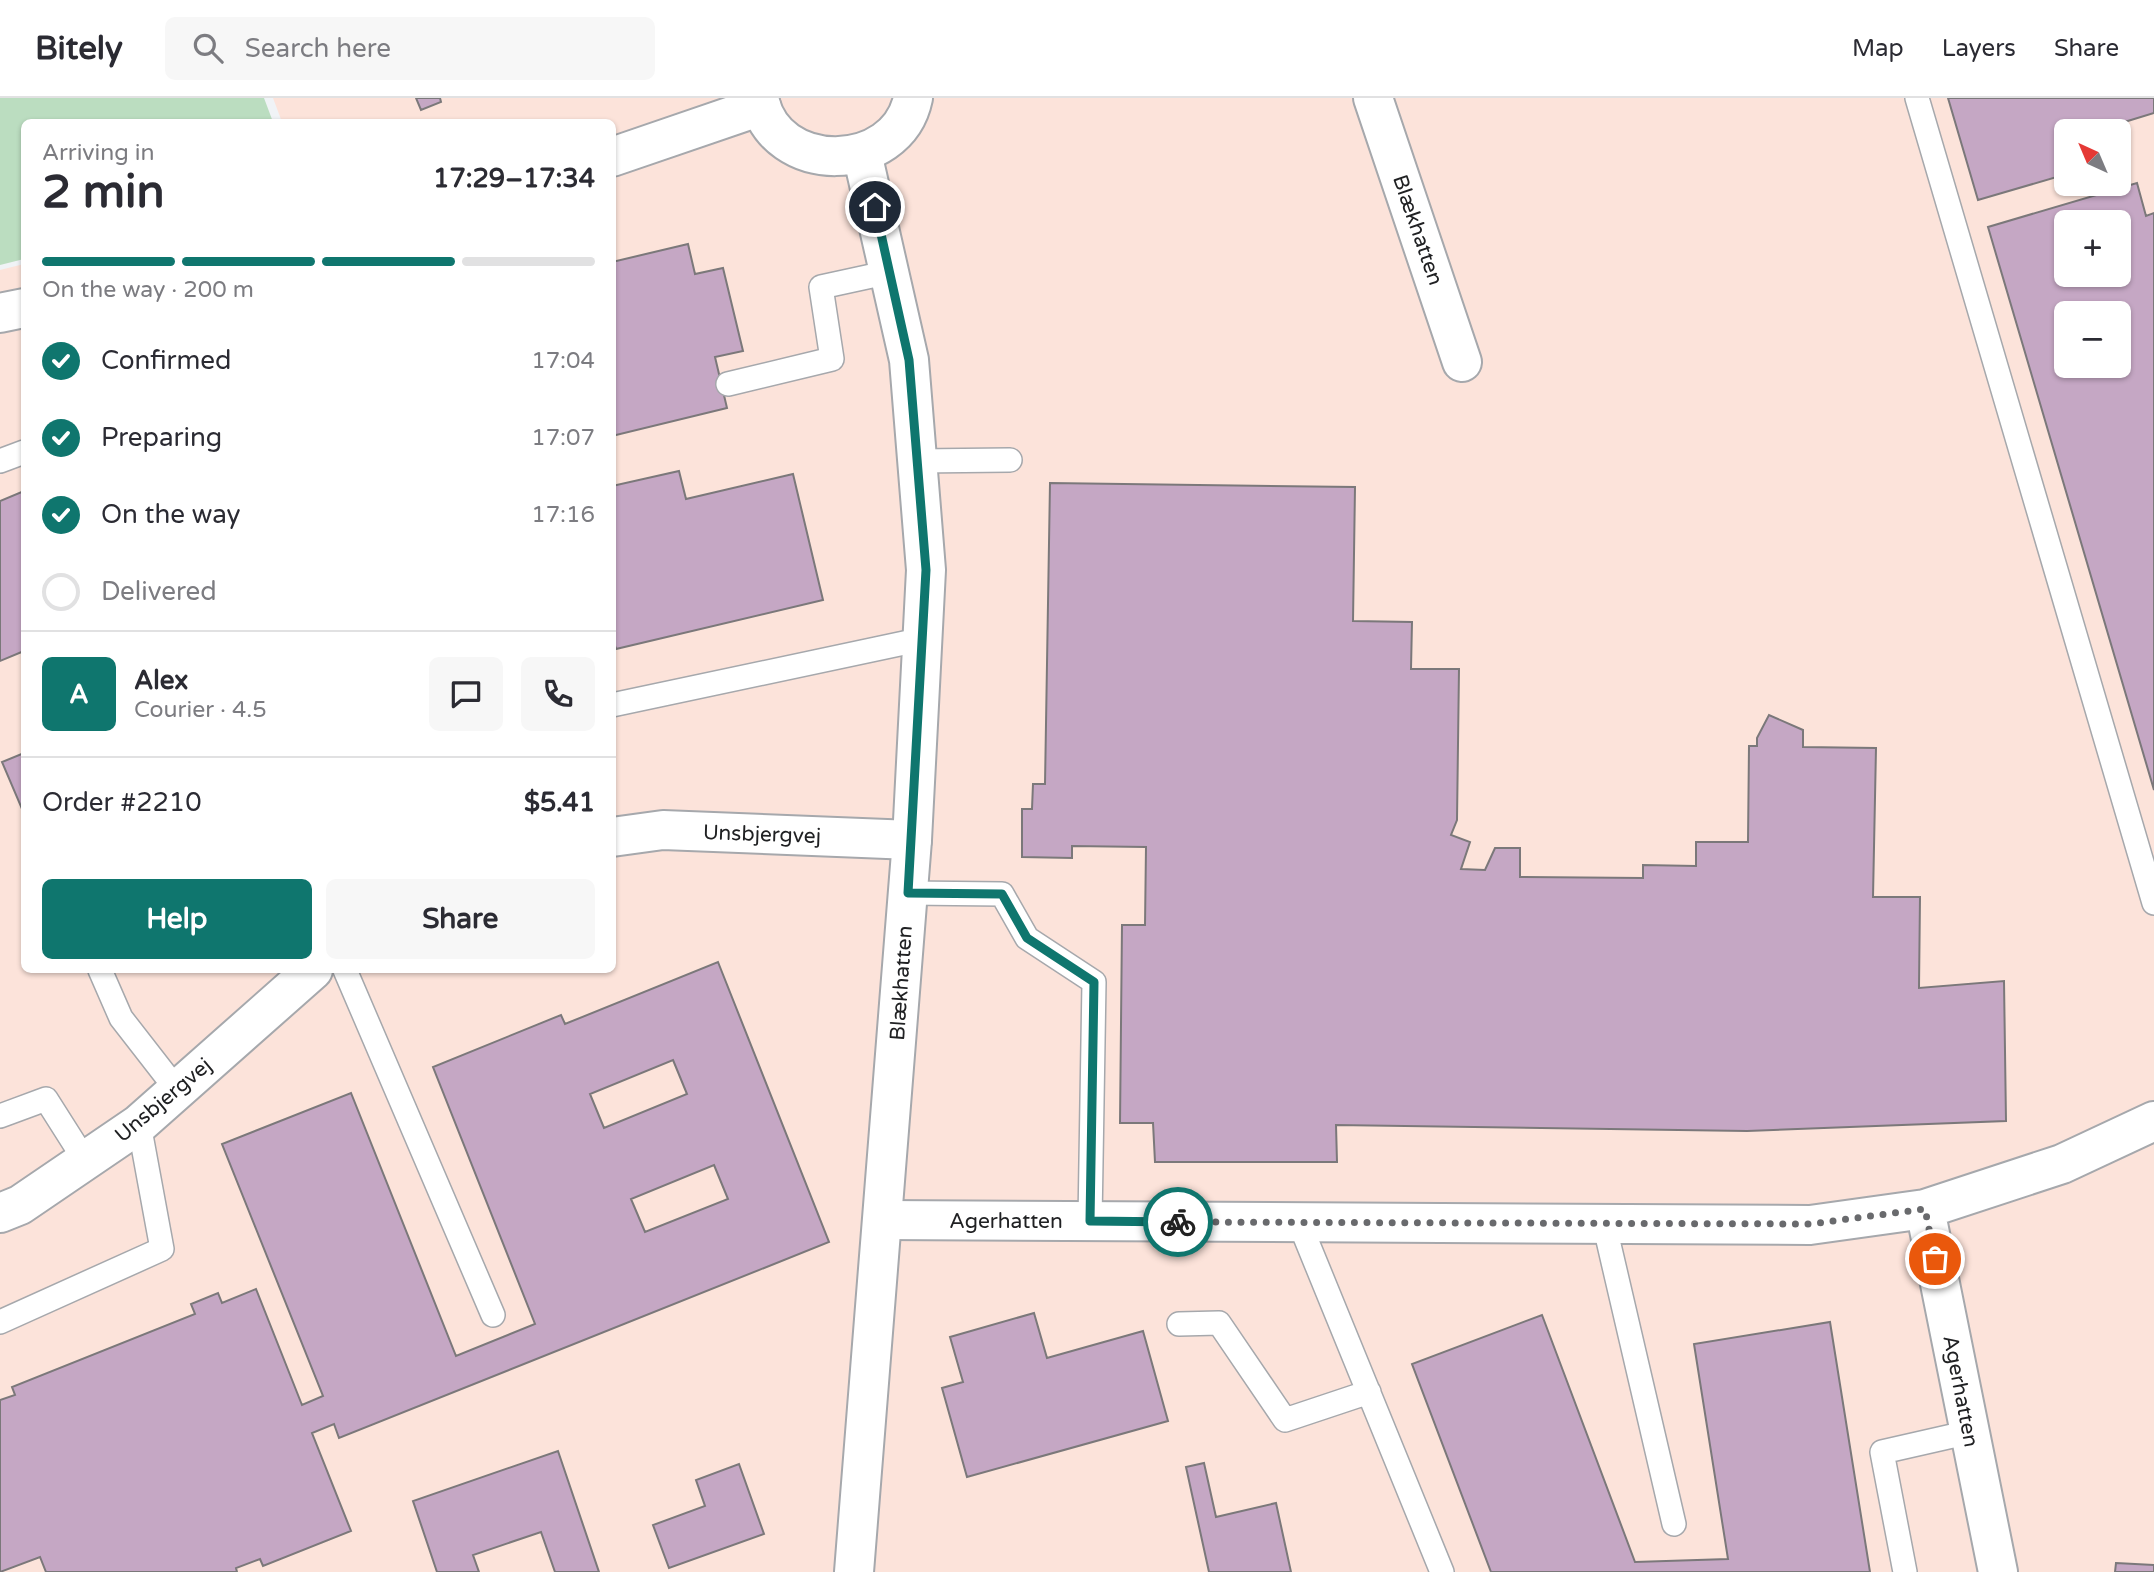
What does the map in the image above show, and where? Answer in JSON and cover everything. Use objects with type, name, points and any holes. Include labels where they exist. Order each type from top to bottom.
[{"type":"street","points":[[616,156],[760,102],[773,127],[791,144],[814,155],[838,158],[862,153],[884,142],[901,124],[913,98]]},
{"type":"street","name":"Blækhatten","points":[[1373,98],[1462,362]]},
{"type":"street","name":"Blækhatten","points":[[855,1572],[912,840],[926,570],[909,360],[862,153]]},
{"type":"street","points":[[0,313],[21,309]]},
{"type":"street","name":"Unsbjergvej","points":[[616,836],[663,830],[912,840]]},
{"type":"street","name":"Unsbjergvej","points":[[0,1213],[20,1205],[139,1124],[310,973]]},
{"type":"street","name":"Agerhatten","points":[[883,1220],[1810,1224],[1925,1209],[2062,1164],[2154,1121]]},
{"type":"street","name":"Agerhatten","points":[[1925,1209],[1998,1572]]},
{"type":"street","name":"Blækhatten","points":[[858,1523],[865,1572]]},
{"type":"lane","points":[[1917,98],[2154,903]]},
{"type":"lane","points":[[728,384],[832,359],[821,287],[890,272]]},
{"type":"lane","points":[[0,461],[21,453]]},
{"type":"lane","points":[[917,461],[1010,460]]},
{"type":"lane","points":[[616,704],[923,639]]},
{"type":"lane","points":[[908,893],[1002,894],[1027,938],[1094,982],[1090,1221]]},
{"type":"lane","points":[[101,973],[121,1018],[177,1090]]},
{"type":"lane","points":[[346,973],[493,1315]]},
{"type":"lane","points":[[0,1116],[46,1099],[86,1162]]},
{"type":"lane","points":[[0,1322],[162,1249],[139,1124]]},
{"type":"lane","points":[[1299,1222],[1442,1572]]},
{"type":"lane","points":[[1604,1223],[1674,1524]]},
{"type":"lane","points":[[1179,1324],[1219,1323],[1285,1420],[1369,1392]]},
{"type":"lane","points":[[1905,1572],[1882,1452],[1970,1432]]},
{"type":"shaded area","points":[[273,98],[2154,98],[2154,1572],[0,1572],[0,270],[21,265],[21,973],[616,973],[616,119],[281,119]]},
{"type":"green space","points":[[0,98],[264,98],[272,119],[21,119],[21,260],[0,265]]},
{"type":"building","points":[[416,98],[440,98],[441,102],[421,110]]},
{"type":"building","points":[[1948,98],[2154,98],[2154,113],[2132,120],[2054,119],[2054,178],[1978,200]]},
{"type":"building","points":[[2137,183],[2146,216],[2154,213],[2154,790],[1988,227],[2093,196],[2132,196],[2132,184]]},
{"type":"building","points":[[688,244],[695,274],[723,268],[743,351],[715,357],[727,408],[616,435],[616,261]]},
{"type":"building","points":[[679,471],[686,499],[793,474],[823,600],[616,649],[616,485]]},
{"type":"building","points":[[1050,483],[1355,487],[1353,621],[1412,622],[1411,669],[1459,669],[1457,820],[1451,835],[1470,842],[1461,869],[1485,870],[1495,848],[1520,848],[1520,877],[1643,878],[1643,865],[1696,866],[1696,842],[1748,842],[1749,746],[1757,746],[1757,738],[1769,715],[1803,730],[1803,747],[1876,748],[1873,897],[1920,897],[1919,988],[2004,981],[2006,1121],[1747,1131],[1336,1125],[1337,1162],[1155,1162],[1153,1123],[1120,1123],[1122,925],[1145,925],[1146,847],[1072,846],[1072,858],[1022,857],[1022,809],[1032,809],[1033,784],[1045,784]]},
{"type":"building","points":[[21,492],[21,652],[0,661],[0,501]]},
{"type":"building","points":[[21,754],[21,807],[2,762]]},
{"type":"building","points":[[718,962],[829,1242],[339,1438],[334,1424],[312,1433],[351,1531],[263,1566],[260,1559],[236,1568],[237,1572],[46,1572],[40,1557],[0,1572],[0,1400],[15,1395],[12,1387],[195,1314],[191,1304],[218,1293],[222,1303],[256,1289],[302,1405],[323,1396],[222,1144],[351,1093],[456,1356],[535,1324],[433,1067],[561,1015],[565,1024]],"holes":[[[673,1060],[687,1094],[604,1128],[590,1094]],[[714,1165],[728,1199],[645,1232],[631,1199]]]},
{"type":"building","points":[[1034,1313],[1047,1358],[1143,1331],[1168,1421],[967,1477],[942,1388],[963,1382],[950,1337]]},
{"type":"building","points":[[1542,1315],[1635,1562],[1728,1559],[1694,1344],[1830,1322],[1870,1572],[1491,1572],[1412,1364]]},
{"type":"building","points":[[558,1451],[599,1572],[555,1572],[541,1532],[473,1555],[479,1572],[437,1572],[413,1501]]},
{"type":"building","points":[[1204,1463],[1216,1517],[1276,1503],[1291,1572],[1209,1572],[1186,1467]]},
{"type":"building","points":[[739,1464],[764,1534],[669,1568],[653,1525],[705,1506],[696,1480]]},
{"type":"building","points":[[2116,1563],[2154,1565],[2154,1572],[2115,1572]]},
{"type":"way so far","points":[[1178,1222],[1810,1224],[1925,1209],[1935,1259]]},
{"type":"route","points":[[875,207],[909,360],[926,570],[908,893],[1002,894],[1027,938],[1094,982],[1090,1221],[1178,1222]]}]
